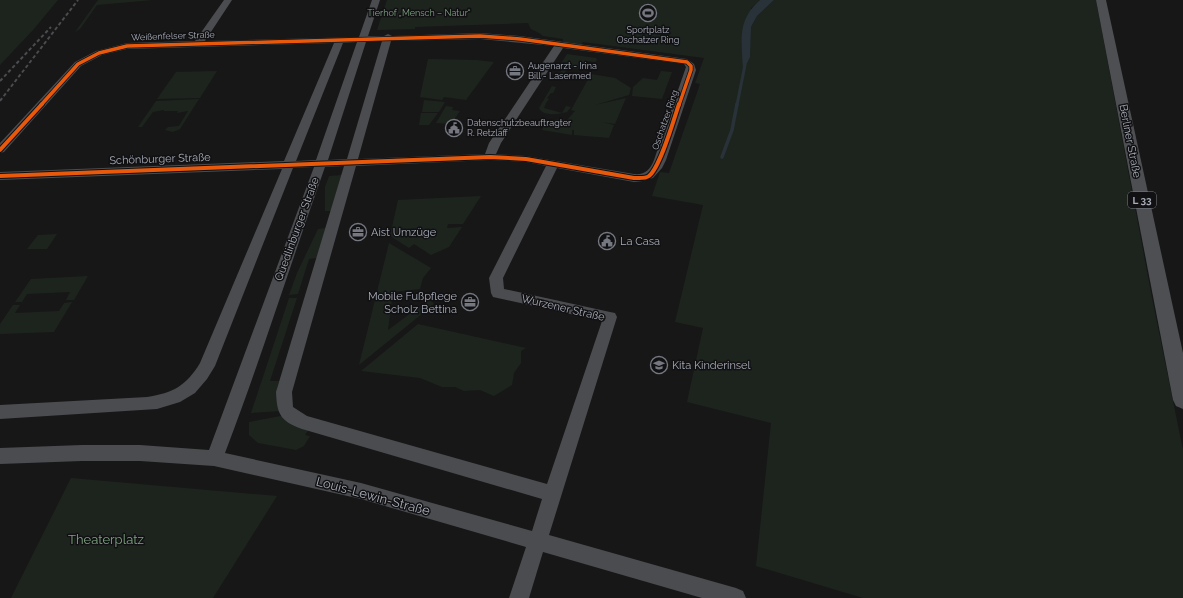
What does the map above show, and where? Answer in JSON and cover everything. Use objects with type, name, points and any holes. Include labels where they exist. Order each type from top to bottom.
[{"type":"main road","name":"Berliner Straße","points":[[1102,0],[1183,400]]},
{"type":"street","name":"Weißenfelser Straße","points":[[198,44],[228,0]]},
{"type":"street","name":"Quedlinburger Straße","points":[[214,458],[230,418],[286,254],[321,163],[376,0]]},
{"type":"street","name":"Oschatzer Ring","points":[[321,163],[490,157],[519,159],[634,178],[648,177],[653,173],[659,160],[691,70],[691,66],[686,62],[680,61],[480,36],[364,38]]},
{"type":"street","points":[[388,37],[284,392],[285,410],[302,422],[552,494]]},
{"type":"street","name":"Weißenfelser Straße","points":[[0,150],[78,64],[87,58],[108,50],[127,46],[364,38]]},
{"type":"street","points":[[0,412],[147,404],[168,400],[182,394],[200,377],[206,366],[340,39]]},
{"type":"street","points":[[490,157],[495,143],[560,45]]},
{"type":"street","name":"Schönburger Straße","points":[[0,176],[321,163]]},
{"type":"street","name":"Wurzener Straße","points":[[519,598],[531,563],[536,541],[610,317],[498,293],[496,278],[553,164]]},
{"type":"street","name":"Louis-Lewin-Straße","points":[[0,456],[82,453],[140,453],[214,458],[361,491],[736,598]]},
{"type":"green space","points":[[0,0],[58,0],[33,30],[0,65]]},
{"type":"green space","points":[[98,0],[153,0],[97,5],[80,29],[75,32]]},
{"type":"green space","name":"Tierhof „Mensch – Natur“","points":[[387,0],[760,0],[751,8],[750,57],[751,27],[757,16],[774,0],[1096,0],[1152,298],[1183,450],[1183,598],[863,598],[756,566],[771,423],[687,402],[703,328],[675,322],[703,205],[652,196],[660,172],[669,173],[700,84],[695,83],[704,58],[583,42],[581,45],[563,43],[563,39],[543,36],[531,29],[528,23],[415,27],[415,29],[377,30]]},
{"type":"green space","points":[[567,54],[596,58],[597,60],[595,62],[587,61],[580,69],[568,68],[562,77],[558,76],[561,71],[558,68]]},
{"type":"green space","points":[[428,59],[494,62],[466,100],[444,97],[442,100],[420,97]]},
{"type":"green space","points":[[217,71],[200,98],[157,99],[176,72]]},
{"type":"green space","points":[[661,71],[672,72],[662,99],[632,96],[633,87],[643,78],[657,80]]},
{"type":"green space","points":[[591,74],[615,78],[631,88],[629,95],[595,105],[626,98],[615,124],[602,122],[614,125],[609,138],[574,135],[574,130],[572,130],[572,135],[542,130],[545,123],[557,119],[567,120],[575,111],[571,110]]},
{"type":"green space","points":[[552,86],[556,87],[553,93],[551,93],[547,98],[549,99],[544,108],[561,113],[548,114],[541,111],[539,108]]},
{"type":"green space","points":[[199,99],[180,129],[173,132],[165,130],[168,127],[179,126],[188,111],[177,113],[178,111],[164,110],[153,112],[142,127],[138,127],[156,101]]},
{"type":"green space","points":[[424,100],[445,102],[439,112],[422,112]]},
{"type":"green space","points":[[446,106],[453,107],[452,110],[460,111],[451,124],[436,123]]},
{"type":"green space","points":[[566,106],[571,107],[567,112],[562,113]]},
{"type":"green space","points":[[421,113],[438,113],[429,125],[419,125]]},
{"type":"green space","points":[[342,175],[332,211],[325,211],[325,187],[329,176]]},
{"type":"green space","points":[[481,196],[463,224],[448,224],[447,228],[462,227],[449,247],[431,255],[414,244],[409,248],[390,236],[398,200]]},
{"type":"green space","points":[[326,228],[317,258],[309,259],[298,294],[289,295],[297,273],[318,229]]},
{"type":"green space","points":[[57,234],[47,249],[27,249],[38,235]]},
{"type":"green space","points":[[389,243],[431,268],[423,278],[420,289],[393,292],[388,330],[430,299],[434,304],[359,365]]},
{"type":"green space","points":[[88,276],[74,300],[66,300],[70,292],[27,294],[22,302],[15,302],[31,279]]},
{"type":"green space","points":[[289,298],[297,298],[270,381],[279,381],[277,396],[281,411],[251,413]]},
{"type":"green space","points":[[72,302],[54,332],[0,334],[0,324],[13,305],[20,305],[15,313],[59,311],[64,303]]},
{"type":"green space","points":[[418,324],[526,348],[521,351],[521,363],[514,373],[512,385],[494,396],[480,390],[464,391],[455,387],[442,387],[420,378],[361,371]]},
{"type":"green space","points":[[286,415],[311,426],[305,435],[310,436],[304,446],[296,450],[258,443],[249,435],[249,422]]},
{"type":"green space","name":"Theaterplatz","points":[[71,478],[277,496],[213,598],[11,598]]},
{"type":"shaded area","points":[[760,0],[774,0],[757,16],[751,27],[750,57],[743,71],[742,32],[747,16]]},
{"type":"waterway","points":[[737,105],[745,65]]},
{"type":"waterway","points":[[722,157],[732,130],[737,104]]},
{"type":"railway","points":[[0,101],[78,0]]},
{"type":"railway","points":[[0,81],[51,27]]},
{"type":"cycle path","points":[[0,150],[78,64],[99,53],[127,46],[480,36],[520,39],[680,61],[687,62],[691,66],[688,79],[658,164],[651,174],[643,178],[634,178],[526,159],[490,157],[0,176]]},
{"type":"place","name":"Sportplatz Oschatzer Ring","points":[[648,13]]},
{"type":"place","name":"Augenarzt - Irina Bill - Lasermed","points":[[515,71]]},
{"type":"place","name":"Datenschutzbeauftragter R. Retzlaff","points":[[454,128]]},
{"type":"place","name":"Aist Umzüge","points":[[358,232]]},
{"type":"place","name":"La Casa","points":[[607,241]]},
{"type":"place","name":"Mobile Fußpflege Scholz Bettina","points":[[470,302]]},
{"type":"place","name":"Kita Kinderinsel","points":[[659,365]]}]
